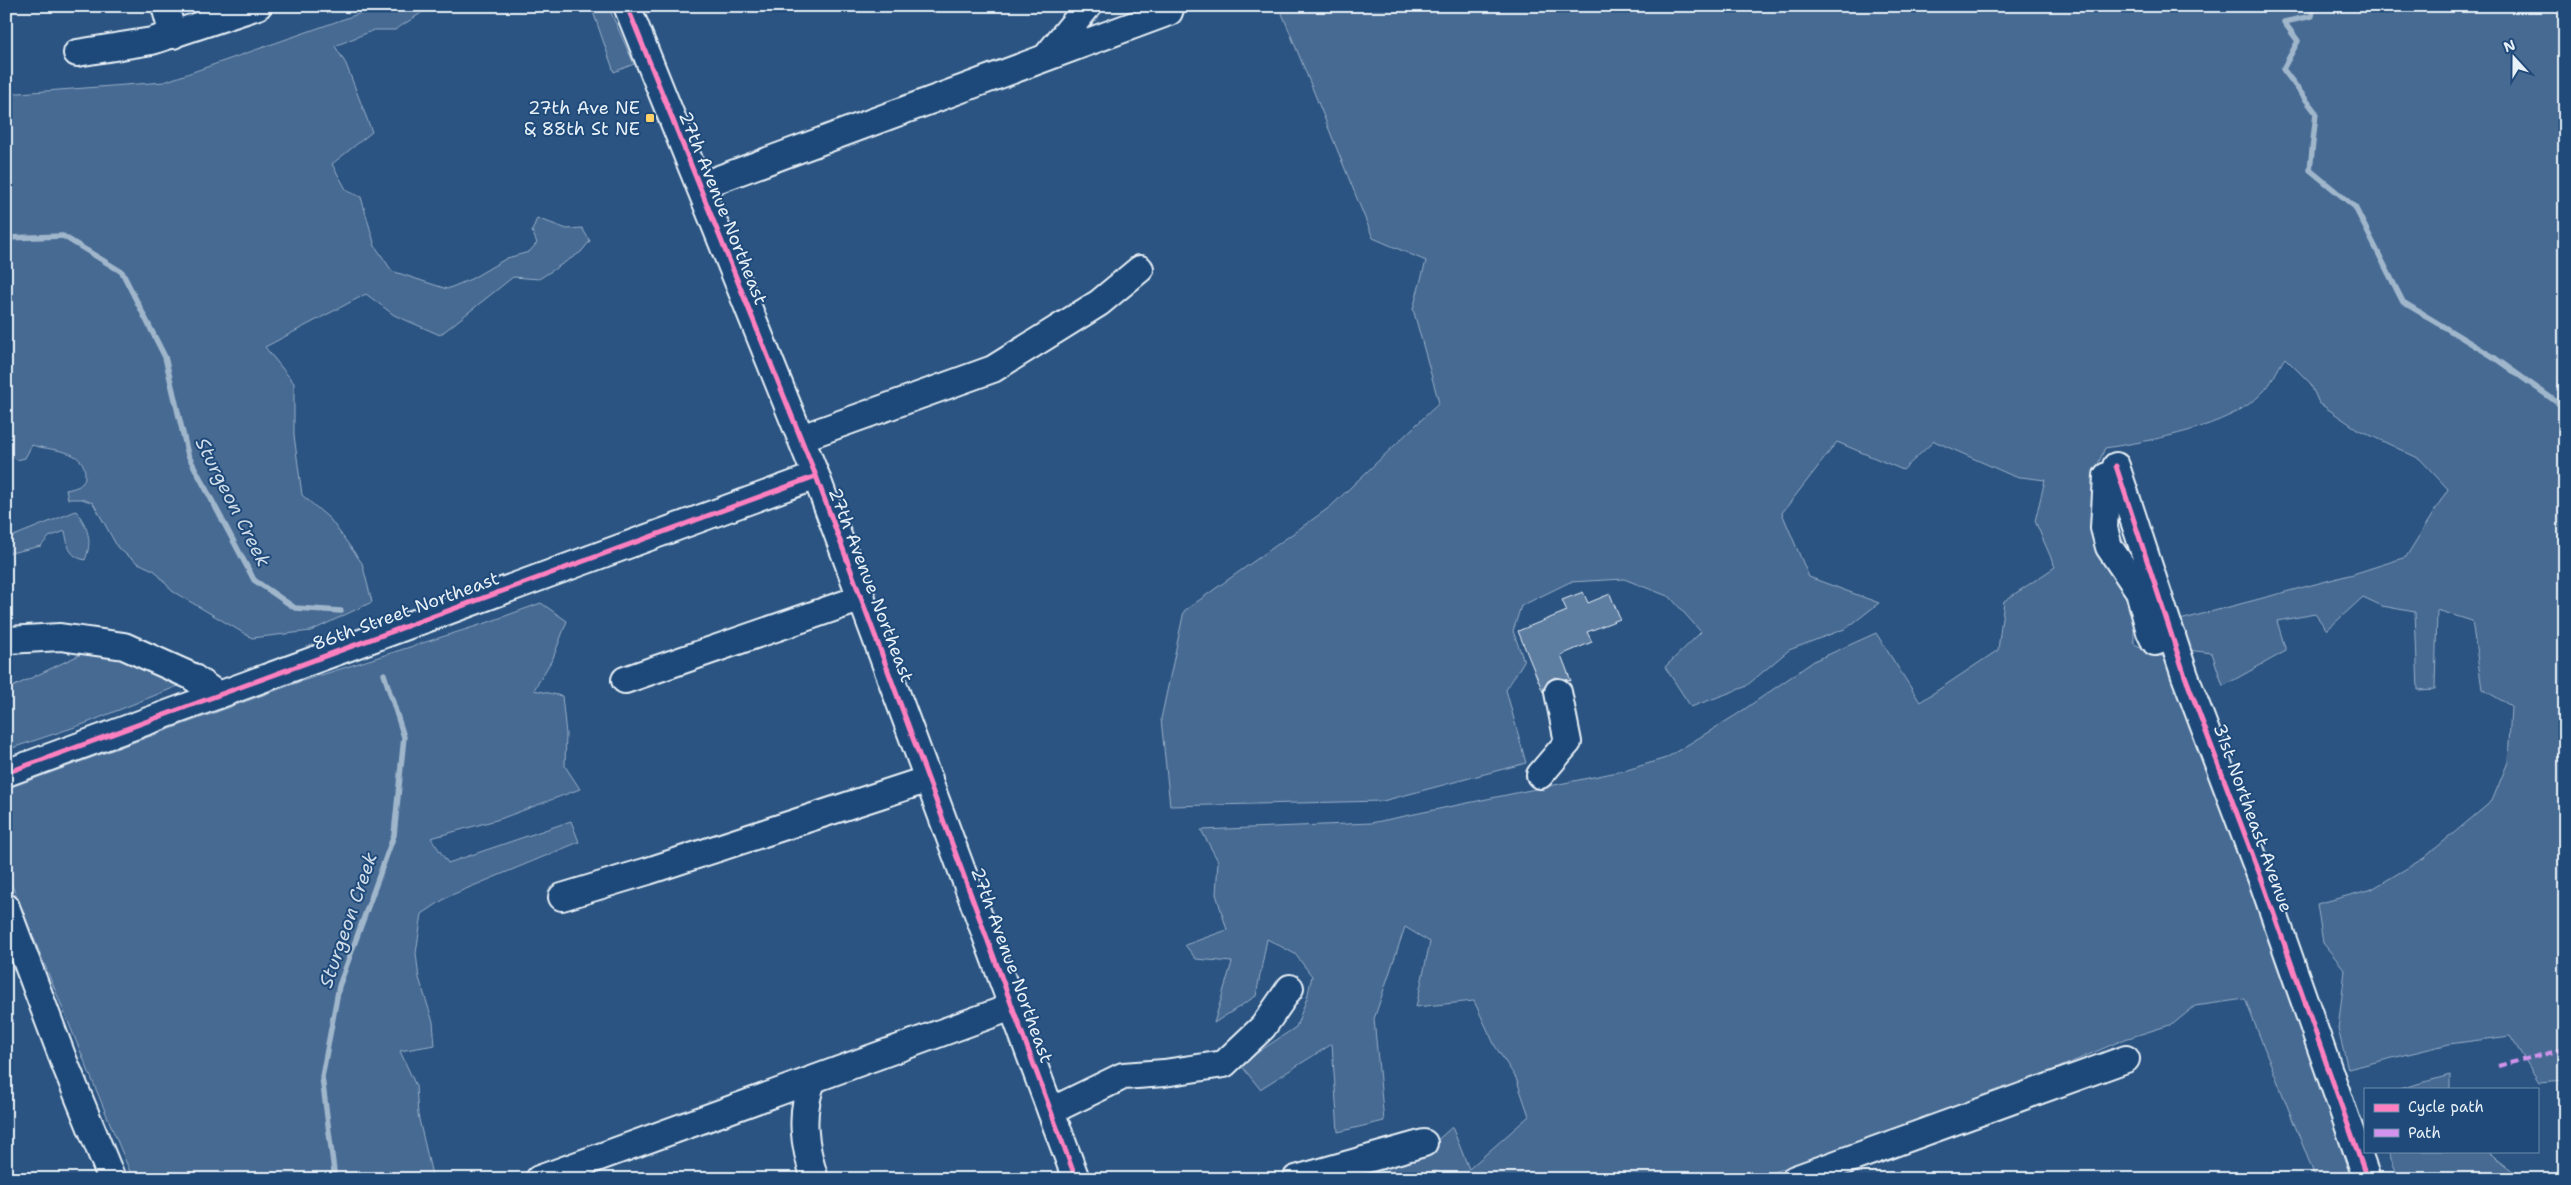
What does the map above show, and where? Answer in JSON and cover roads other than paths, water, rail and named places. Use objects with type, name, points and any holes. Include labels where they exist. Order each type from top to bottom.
[{"type":"street","points":[[165,6],[173,35]]},
{"type":"street","points":[[77,53],[152,41],[258,6]]},
{"type":"street","name":"27th Avenue Northeast","points":[[627,6],[816,476],[1076,1179]]},
{"type":"street","points":[[1046,58],[1088,6]]},
{"type":"street","points":[[700,186],[1169,12],[1171,6]]},
{"type":"street","points":[[801,438],[992,369],[1099,303],[1140,269]]},
{"type":"street","name":"31st Northeast Avenue","points":[[2117,469],[2172,636],[2265,889],[2367,1179]]},
{"type":"street","name":"86th Street Northeast","points":[[6,773],[816,476]]},
{"type":"street","points":[[625,680],[862,598]]},
{"type":"street","points":[[8,640],[60,637],[124,646],[191,676],[218,695]]},
{"type":"street","points":[[1540,775],[1568,742],[1558,692]]},
{"type":"street","points":[[562,897],[648,871],[929,779]]},
{"type":"street","points":[[6,907],[65,1064],[112,1179]]},
{"type":"street","points":[[1051,1111],[1124,1076],[1164,1073],[1224,1064],[1263,1027],[1290,988]]},
{"type":"street","points":[[539,1179],[1012,1006]]},
{"type":"street","points":[[1796,1179],[2126,1059]]},
{"type":"street","points":[[813,1079],[807,1094],[803,1123],[806,1146],[815,1179]]},
{"type":"street","points":[[1296,1179],[1424,1143]]},
{"type":"waterway","points":[[2314,6],[2312,16],[2284,22],[2298,41],[2283,69],[2316,113],[2310,170],[2355,207],[2403,302],[2492,356],[2565,408]]},
{"type":"waterway","name":"Sturgeon Creek","points":[[6,238],[63,236],[122,272],[165,357],[188,455],[254,580],[295,608],[341,611]]},
{"type":"waterway","name":"Sturgeon Creek","points":[[335,1179],[322,1077],[339,986],[394,835],[404,737],[384,674]]},
{"type":"place","name":"27th Ave NE & 88th St NE","points":[[650,118]]}]
